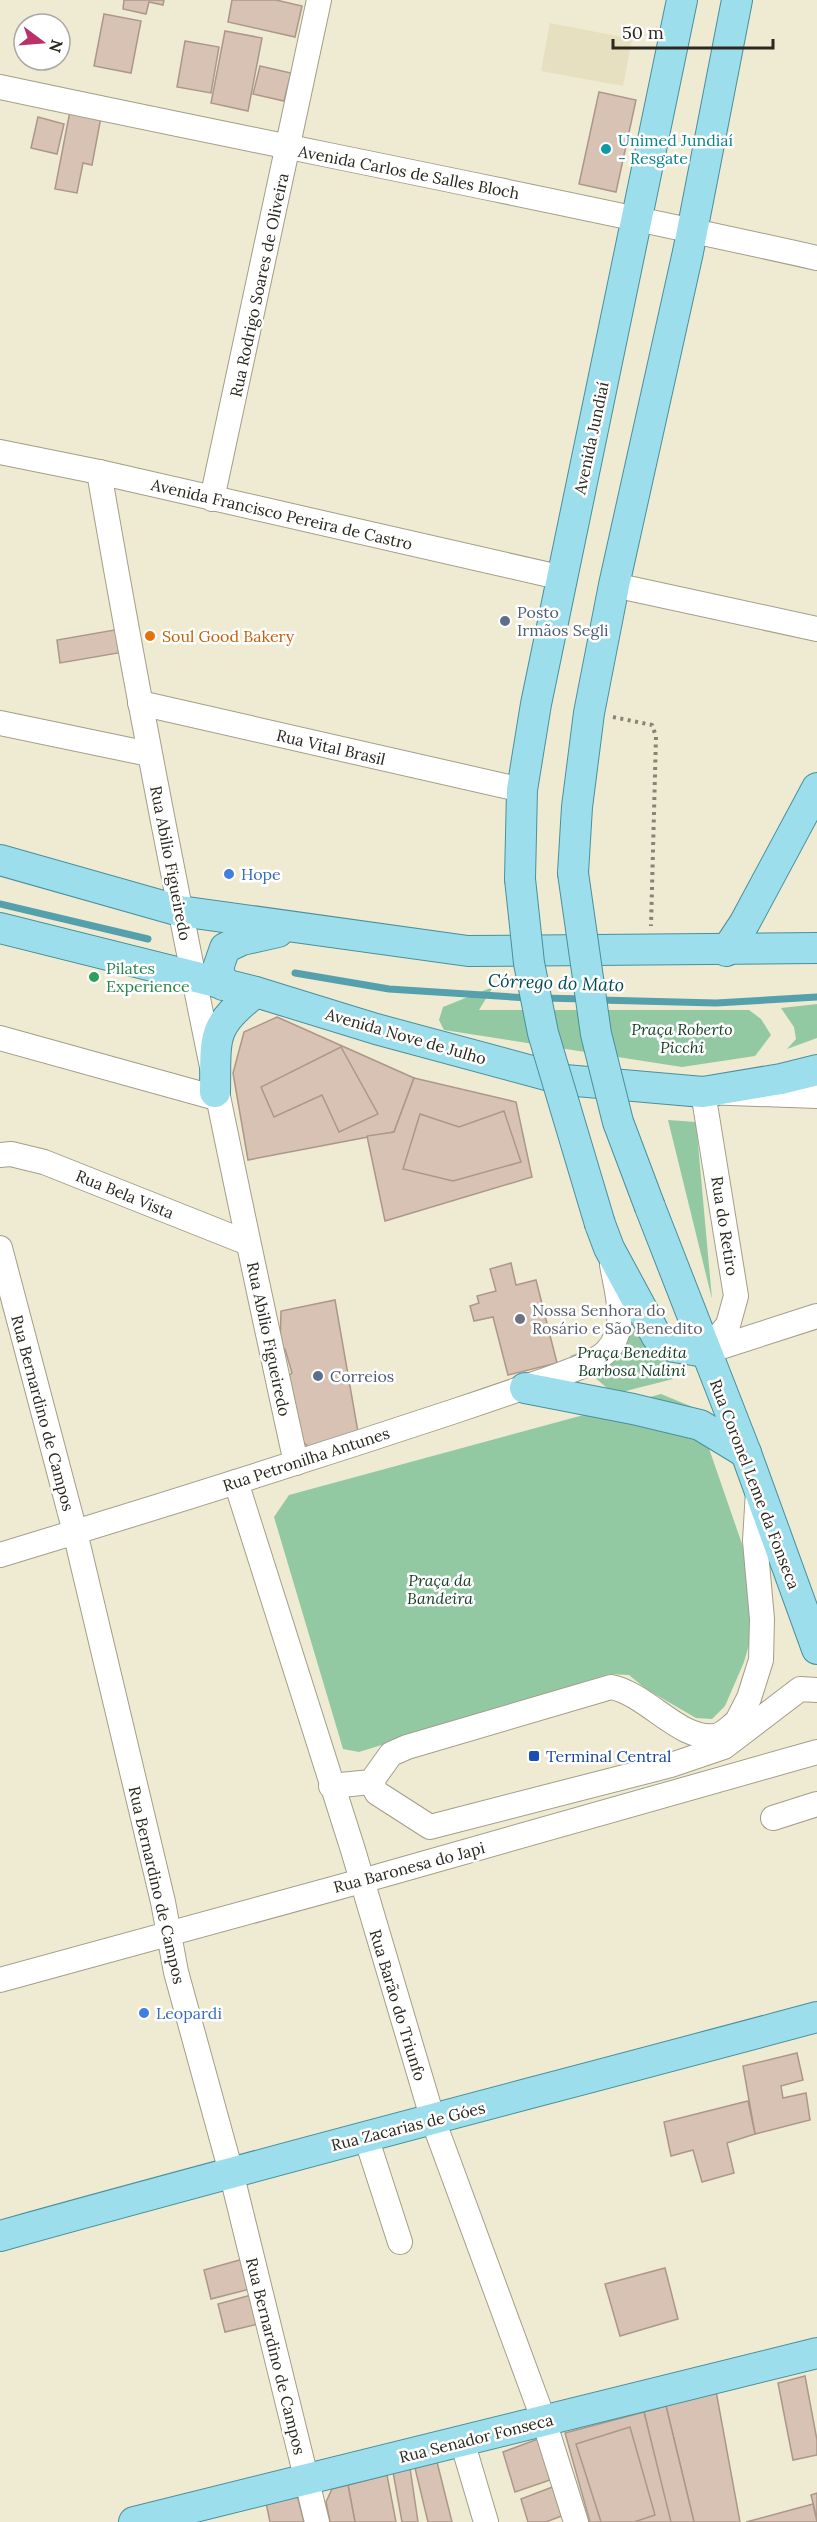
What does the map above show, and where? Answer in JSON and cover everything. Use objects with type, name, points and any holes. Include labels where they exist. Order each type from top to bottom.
[{"type":"main road","name":"Avenida Jundiaí","points":[[682,0],[536,704],[522,790],[520,879],[529,963],[543,1033],[605,1236],[657,1337],[674,1347],[705,1352]]},
{"type":"main road","points":[[705,1352],[618,1122],[596,1034],[573,873],[577,807],[589,713],[614,585],[692,230],[737,0]]},
{"type":"main road","points":[[726,951],[744,924],[817,788]]},
{"type":"main road","points":[[0,860],[180,911],[468,951],[726,951],[817,948]]},
{"type":"main road","name":"Avenida Nove de Julho","points":[[0,928],[256,992],[376,1029],[565,1080],[703,1092],[781,1079],[817,1070]]},
{"type":"main road","points":[[223,985],[218,968],[225,948],[242,940],[296,928]]},
{"type":"main road","points":[[216,1095],[216,1037],[231,1011],[256,992]]},
{"type":"main road","name":"Rua Coronel Leme da Fonseca","points":[[705,1352],[759,1487],[817,1649]]},
{"type":"main road","points":[[525,1388],[700,1425],[746,1453]]},
{"type":"main road","name":"Rua Zacarias de Góes","points":[[0,2236],[231,2172],[817,2017]]},
{"type":"main road","name":"Rua Senador Fonseca","points":[[134,2522],[206,2513],[306,2479],[817,2353]]},
{"type":"street","name":"Rua Rodrigo Soares de Oliveira","points":[[212,499],[319,0]]},
{"type":"street","name":"Avenida Carlos de Salles Bloch","points":[[0,87],[288,148],[638,218],[817,258]]},
{"type":"street","name":"Avenida Francisco Pereira de Castro","points":[[0,452],[99,472],[563,578]]},
{"type":"street","name":"Rua Abilio Figueiredo","points":[[99,472],[192,977],[296,1463]]},
{"type":"street","points":[[614,585],[817,629]]},
{"type":"street","name":"Rua Vital Brasil","points":[[140,704],[522,790]]},
{"type":"street","points":[[0,723],[150,754]]},
{"type":"street","points":[[0,1038],[216,1095]]},
{"type":"street","points":[[703,1092],[817,1096]]},
{"type":"street","name":"Rua do Retiro","points":[[703,1092],[736,1296],[728,1325],[705,1352]]},
{"type":"street","name":"Rua Bela Vista","points":[[0,1155],[44,1162],[248,1243]]},
{"type":"street","name":"Rua Petronilha Antunes","points":[[0,1555],[296,1463],[525,1388],[591,1362],[606,1351],[616,1338],[620,1306],[605,1236]]},
{"type":"street","name":"Rua Bernardino de Campos","points":[[0,1248],[75,1532],[176,1972],[231,2172],[317,2522]]},
{"type":"street","points":[[705,1352],[817,1316]]},
{"type":"street","name":"Rua Barão do Triunfo","points":[[236,1482],[331,1786],[344,1819],[434,2120],[544,2421],[576,2522]]},
{"type":"street","points":[[724,1747],[749,1698],[761,1660],[762,1619],[755,1541],[759,1487]]},
{"type":"street","points":[[344,1819],[350,1809],[374,1787],[391,1754],[407,1747],[611,1687],[628,1692],[689,1731],[702,1736],[717,1736],[736,1722]]},
{"type":"street","points":[[331,1786],[374,1787],[430,1827],[671,1765],[724,1747],[800,1689],[817,1690]]},
{"type":"street","points":[[671,1765],[689,1731]]},
{"type":"street","name":"Rua Baronesa do Japi","points":[[0,1980],[817,1752]]},
{"type":"street","points":[[773,1818],[817,1804]]},
{"type":"street","points":[[366,2137],[400,2242]]},
{"type":"street","points":[[462,2441],[486,2522]]},
{"type":"path","points":[[589,713],[652,724],[656,736],[650,951]]},
{"type":"shaded area","points":[[550,23],[632,39],[623,86],[541,71]]},
{"type":"green space","name":"Praça Roberto Picchi","points":[[493,987],[479,1010],[749,1010],[761,1019],[771,1035],[755,1056],[682,1067],[444,1030],[439,1020],[443,1007]]},
{"type":"green space","points":[[817,1004],[817,1038],[787,1049],[796,1039],[794,1027],[781,1008]]},
{"type":"green space","points":[[668,1120],[696,1122],[712,1299]]},
{"type":"green space","name":"Praça Benedita Barbosa Nalini","points":[[636,1330],[670,1356],[673,1379],[614,1394],[570,1356]]},
{"type":"green space","name":"Praça da Bandeira","points":[[661,1394],[695,1408],[751,1570],[752,1634],[744,1662],[725,1706],[712,1719],[696,1718],[646,1689],[629,1675],[609,1674],[359,1752],[343,1749],[274,1517],[289,1495]]},
{"type":"building","points":[[124,0],[164,0],[163,5],[149,2],[146,14],[123,9]]},
{"type":"building","points":[[232,0],[276,0],[302,6],[295,37],[228,22]]},
{"type":"building","points":[[104,14],[141,21],[131,73],[94,66]]},
{"type":"building","points":[[225,31],[262,38],[248,111],[211,103]]},
{"type":"building","points":[[185,41],[219,47],[211,93],[177,87]]},
{"type":"building","points":[[260,66],[291,73],[284,101],[253,94]]},
{"type":"building","name":"Unimed Jundiaí - Resgate","points":[[599,92],[636,100],[616,192],[579,184]]},
{"type":"building","points":[[70,111],[101,117],[92,165],[83,163],[77,193],[55,189]]},
{"type":"building","points":[[38,117],[64,124],[57,154],[31,148]]},
{"type":"building","points":[[120,629],[124,652],[60,663],[57,640]]},
{"type":"building","points":[[277,1017],[414,1078],[394,1132],[248,1160],[233,1073],[244,1032]]},
{"type":"building","points":[[341,1047],[378,1114],[339,1132],[322,1095],[274,1117],[261,1087]]},
{"type":"building","points":[[414,1078],[516,1102],[532,1177],[385,1221],[367,1136],[394,1132]]},
{"type":"building","points":[[504,1111],[521,1162],[453,1181],[403,1169],[420,1114],[459,1127]]},
{"type":"building","name":"Nossa Senhora do Rosário e São Benedito","points":[[511,1263],[516,1285],[536,1280],[557,1363],[508,1375],[493,1317],[474,1321],[470,1306],[479,1303],[477,1296],[496,1291],[490,1269]]},
{"type":"building","name":"Correios","points":[[335,1300],[358,1432],[313,1451],[303,1442],[285,1379],[292,1373],[285,1349],[280,1347],[281,1311]]},
{"type":"building","points":[[797,2053],[803,2080],[781,2086],[783,2098],[806,2093],[810,2120],[755,2134],[743,2066]]},
{"type":"building","points":[[748,2101],[755,2134],[727,2143],[734,2173],[702,2182],[693,2150],[671,2156],[664,2122]]},
{"type":"building","points":[[243,2259],[250,2289],[211,2299],[204,2270]]},
{"type":"building","points":[[665,2268],[678,2319],[620,2336],[605,2284]]},
{"type":"building","points":[[255,2294],[262,2323],[225,2332],[218,2304]]},
{"type":"building","points":[[805,2376],[817,2440],[817,2455],[793,2460],[778,2383]]},
{"type":"building","points":[[716,2391],[740,2522],[694,2522],[666,2406]]},
{"type":"building","points":[[666,2406],[694,2522],[670,2522],[644,2412]]},
{"type":"building","points":[[644,2412],[671,2522],[590,2522],[565,2433]]},
{"type":"building","points":[[630,2427],[655,2515],[634,2522],[601,2522],[576,2444]]},
{"type":"building","points":[[538,2439],[550,2480],[515,2492],[503,2452]]},
{"type":"building","points":[[437,2462],[452,2522],[428,2522],[415,2468]]},
{"type":"building","points":[[410,2468],[418,2522],[402,2522],[393,2472]]},
{"type":"building","points":[[387,2475],[396,2522],[355,2522],[348,2485]]},
{"type":"building","points":[[348,2485],[355,2522],[330,2522],[326,2502],[332,2489]]},
{"type":"building","points":[[555,2486],[564,2515],[546,2522],[528,2522],[521,2499]]},
{"type":"building","points":[[817,2493],[817,2519],[811,2495]]},
{"type":"building","points":[[297,2495],[304,2522],[270,2522],[266,2503]]},
{"type":"building","points":[[813,2504],[817,2522],[746,2522]]},
{"type":"waterway","name":"Córrego do Mato","points":[[0,904],[148,939]]},
{"type":"waterway","name":"Córrego do Mato","points":[[295,973],[389,989],[528,998]]},
{"type":"waterway","name":"Córrego do Mato","points":[[599,1000],[716,1003],[817,997]]},
{"type":"waterway","name":"Córrego do Mato","points":[[542,998],[585,999]]},
{"type":"place","name":"Unimed Jundiaí - Resgate","points":[[606,149]]},
{"type":"place","name":"Posto Irmãos Segli","points":[[505,621]]},
{"type":"place","name":"Soul Good Bakery","points":[[150,636]]},
{"type":"place","name":"Hope","points":[[229,874]]},
{"type":"place","name":"Pilates Experience","points":[[94,977]]},
{"type":"place","name":"Nossa Senhora do Rosário e São Benedito","points":[[520,1319]]},
{"type":"place","name":"Correios","points":[[318,1376]]},
{"type":"place","name":"Terminal Central","points":[[534,1756]]},
{"type":"place","name":"Leopardi","points":[[144,2013]]}]
